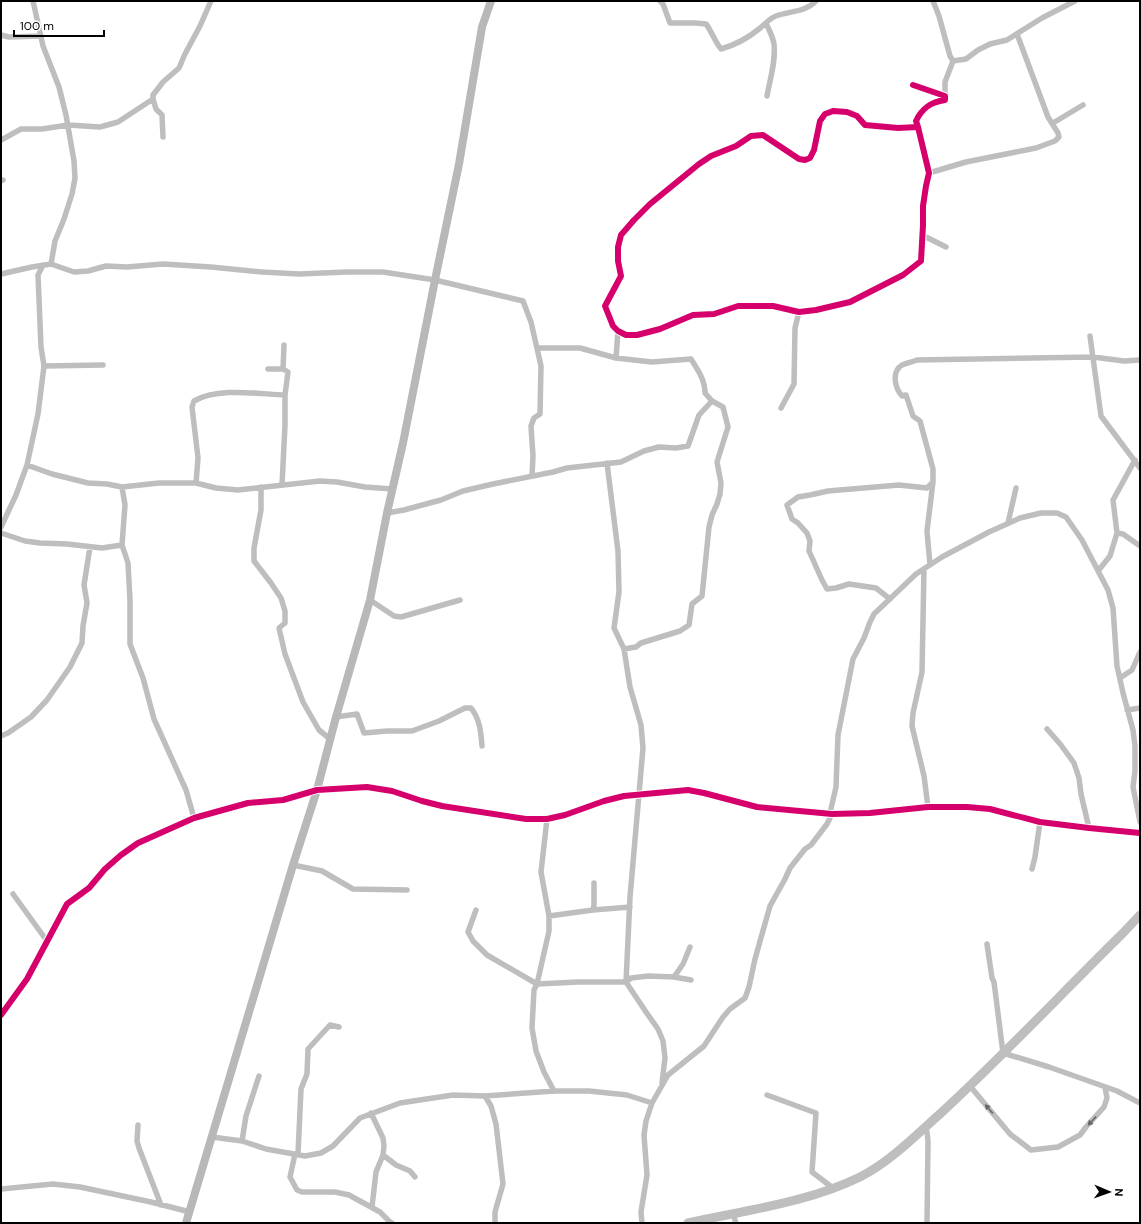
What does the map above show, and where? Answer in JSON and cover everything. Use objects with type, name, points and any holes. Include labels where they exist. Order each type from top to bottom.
[{"type":"main road","points":[[186,1223],[316,790],[370,600],[459,164],[482,27],[491,1]]},
{"type":"main road","points":[[688,1223],[809,1197],[861,1176],[878,1166],[924,1128],[970,1086],[1140,915]]},
{"type":"main road","points":[[1122,934],[1140,922]]},
{"type":"street","points":[[33,1],[41,36],[59,87],[68,125],[74,161],[75,178],[72,194],[55,241],[51,264]]},
{"type":"street","points":[[163,137],[162,115],[156,109],[153,95],[163,82],[179,68],[211,1]]},
{"type":"street","points":[[660,1],[670,23],[706,24],[721,49],[731,46],[751,35],[770,19],[803,9],[813,5],[816,1]]},
{"type":"street","points":[[933,1],[950,56],[953,61]]},
{"type":"street","points":[[953,61],[966,59],[978,50],[990,44],[1007,40],[1042,18],[1075,1]]},
{"type":"street","points":[[766,23],[774,44],[773,62],[767,96]]},
{"type":"street","points":[[929,173],[966,162],[1036,148],[1055,141],[1059,137],[1048,117],[1017,34]]},
{"type":"street","points":[[1,35],[9,37],[41,36]]},
{"type":"street","points":[[918,127],[898,128],[865,125],[857,116],[847,112],[833,111],[825,114],[820,121],[814,150],[810,158],[805,160],[799,159],[763,135],[751,136],[736,146],[711,156],[650,204],[621,235],[618,247],[618,261],[622,276],[605,306],[613,326],[618,331],[626,334],[637,335],[660,329],[694,315],[714,314],[738,306],[773,306],[799,312],[822,309],[850,302],[903,275],[921,261],[923,206],[929,173],[918,127],[916,121],[923,110],[936,101],[945,100],[945,82],[953,61]]},
{"type":"street","points":[[912,85],[945,96]]},
{"type":"street","points":[[1,140],[21,129],[68,125],[100,127],[118,122],[153,99]]},
{"type":"street","points":[[1052,123],[1082,105]]},
{"type":"street","points":[[922,235],[946,247]]},
{"type":"street","points":[[1,274],[51,264],[74,272],[88,271],[106,266],[127,267],[163,264],[298,274],[383,272],[435,280],[523,301],[531,322],[541,366],[540,414],[534,418],[531,426],[533,456],[532,476]]},
{"type":"street","points":[[1,527],[16,495],[27,465],[38,414],[44,366],[41,347],[38,275],[43,265]]},
{"type":"street","points":[[30,267],[38,275]]},
{"type":"street","points":[[781,408],[794,384],[795,328],[799,312]]},
{"type":"street","points":[[616,358],[618,331]]},
{"type":"street","points":[[1090,336],[1101,416],[1140,468]]},
{"type":"street","points":[[283,369],[284,345]]},
{"type":"street","points":[[538,348],[580,348],[616,358],[652,362],[691,360],[698,369],[705,385],[705,393],[712,400],[724,407],[728,427],[717,462],[721,483],[720,494],[709,527],[702,596],[692,604],[689,625],[680,631],[641,643],[636,647],[624,649]]},
{"type":"street","points":[[930,565],[927,531],[933,482],[933,469],[920,421],[913,416],[906,395],[902,396],[897,390],[895,378],[896,371],[902,365],[917,360],[1093,357],[1124,361],[1140,360]]},
{"type":"street","points":[[44,366],[103,365]]},
{"type":"street","points":[[268,369],[283,369],[288,372],[285,395],[282,485]]},
{"type":"street","points":[[196,483],[198,458],[192,407],[194,401],[219,394],[243,393],[285,395]]},
{"type":"street","points":[[387,513],[441,500],[463,491],[567,468],[621,462],[644,451],[659,448],[688,446],[699,415],[712,400]]},
{"type":"street","points":[[1098,571],[1110,556],[1117,533],[1113,500],[1135,460]]},
{"type":"street","points":[[607,463],[618,551],[619,592],[614,628],[624,649],[630,687],[641,725],[643,748],[630,907],[626,982],[658,1029],[663,1041],[665,1058],[662,1085]]},
{"type":"street","points":[[27,465],[52,474],[88,483],[108,484],[122,487],[159,483],[196,483],[216,488],[238,490],[320,481],[337,482],[365,488],[392,489]]},
{"type":"street","points":[[890,599],[876,588],[849,584],[827,589],[809,551],[810,541],[807,533],[792,519],[787,505],[798,497],[828,491],[899,485],[927,488],[933,482]]},
{"type":"street","points":[[122,487],[125,505],[122,545],[128,563],[130,644],[143,678],[154,719],[186,790],[194,818]]},
{"type":"street","points":[[261,487],[261,510],[254,548],[254,561],[281,598],[285,611],[285,623],[279,628],[285,654],[303,702],[319,730],[330,739]]},
{"type":"street","points":[[1008,523],[1016,488]]},
{"type":"street","points":[[642,1223],[641,1212],[647,1175],[644,1135],[646,1121],[652,1103],[668,1075],[704,1046],[723,1017],[730,1009],[745,998],[770,906],[790,868],[805,849],[811,845],[827,824],[831,814],[836,787],[838,735],[853,658],[864,638],[874,614],[916,574],[942,557],[989,532],[1020,518],[1041,513],[1057,513],[1066,517],[1082,540],[1108,590],[1113,608],[1117,666],[1133,730],[1135,746],[1135,771],[1133,787],[1140,822]]},
{"type":"street","points":[[1,533],[26,542],[102,548],[122,545]]},
{"type":"street","points":[[1117,533],[1123,534],[1140,546]]},
{"type":"street","points":[[1,736],[8,733],[31,717],[47,700],[70,667],[82,643],[87,603],[84,585],[90,547]]},
{"type":"street","points":[[924,569],[922,672],[912,713],[912,726],[924,776],[928,807]]},
{"type":"street","points":[[370,600],[394,616],[401,617],[460,600]]},
{"type":"street","points":[[1120,678],[1132,670],[1140,652]]},
{"type":"street","points":[[336,717],[357,714],[364,733],[412,731],[465,708],[471,708],[476,714],[482,746]]},
{"type":"street","points":[[1127,710],[1140,708]]},
{"type":"street","points":[[1047,729],[1074,763],[1079,778],[1089,828]]},
{"type":"street","points":[[1,1015],[27,979],[67,904],[90,888],[105,869],[138,842],[194,818],[248,803],[283,800],[316,790],[367,786],[392,791],[442,806],[526,819],[548,819],[624,796],[688,790],[704,792],[757,807],[831,814],[870,813],[928,807],[990,809],[1040,822],[1140,833]]},
{"type":"street","points":[[548,819],[541,872],[549,916],[549,931],[537,984],[534,990],[532,1028],[536,1051],[544,1072],[554,1091]]},
{"type":"street","points":[[1032,869],[1040,822]]},
{"type":"street","points":[[293,865],[322,871],[353,889],[407,890]]},
{"type":"street","points":[[593,910],[594,883]]},
{"type":"street","points":[[13,894],[47,941]]},
{"type":"street","points":[[549,916],[630,907]]},
{"type":"street","points":[[476,910],[468,932],[473,941],[487,955],[537,984],[626,982],[631,978],[648,976],[674,977],[690,980]]},
{"type":"street","points":[[987,944],[992,978],[994,982],[1003,1053],[1049,1067],[1117,1091],[1140,1103]]},
{"type":"street","points":[[674,977],[683,964],[690,947]]},
{"type":"street","points":[[339,1027],[330,1025],[308,1049],[307,1074],[301,1089],[296,1154],[290,1177],[297,1190],[302,1192],[335,1192],[349,1195],[380,1212],[389,1222],[392,1223]]},
{"type":"street","points":[[242,1141],[246,1116],[259,1076]]},
{"type":"street","points":[[970,1086],[1010,1134],[1031,1150],[1058,1147],[1080,1135],[1104,1107],[1106,1098],[1105,1087]]},
{"type":"street","points":[[212,1137],[242,1141],[266,1149],[305,1156],[321,1153],[333,1146],[360,1118],[400,1103],[453,1095],[486,1096],[554,1091],[589,1092],[627,1096],[652,1103]]},
{"type":"street","points":[[767,1095],[816,1113],[812,1172],[833,1188]]},
{"type":"street","points":[[486,1096],[491,1106],[496,1124],[503,1184],[495,1212],[495,1223]]},
{"type":"street","points":[[371,1113],[383,1138],[384,1146],[383,1155],[376,1172],[372,1208]]},
{"type":"street","points":[[138,1126],[137,1141],[139,1148],[161,1205]]},
{"type":"street","points":[[924,1128],[927,1132],[928,1142],[927,1223]]},
{"type":"street","points":[[383,1155],[396,1165],[410,1171],[415,1177]]},
{"type":"street","points":[[1,1189],[53,1184],[80,1187],[190,1212]]},
{"type":"street","points":[[733,1214],[736,1223]]},
{"type":"cycle path","points":[[913,85],[945,96],[945,100],[935,102],[924,109],[916,121],[918,127],[929,173],[923,206],[921,261],[903,275],[850,302],[816,310],[799,312],[773,306],[738,306],[714,314],[693,315],[660,329],[637,335],[626,335],[618,331],[613,326],[605,306],[621,276],[618,261],[618,247],[621,235],[650,204],[711,156],[736,146],[751,136],[763,135],[799,159],[805,160],[810,158],[814,150],[820,121],[825,114],[833,111],[847,112],[857,116],[865,125],[898,128],[918,127]]},
{"type":"cycle path","points":[[1,1015],[27,979],[67,904],[89,888],[105,869],[121,855],[138,843],[194,818],[248,803],[283,800],[317,790],[367,787],[392,791],[442,806],[526,819],[547,819],[565,815],[604,801],[624,796],[688,790],[757,807],[832,814],[870,813],[928,807],[967,807],[990,809],[1040,822],[1140,833]]}]
